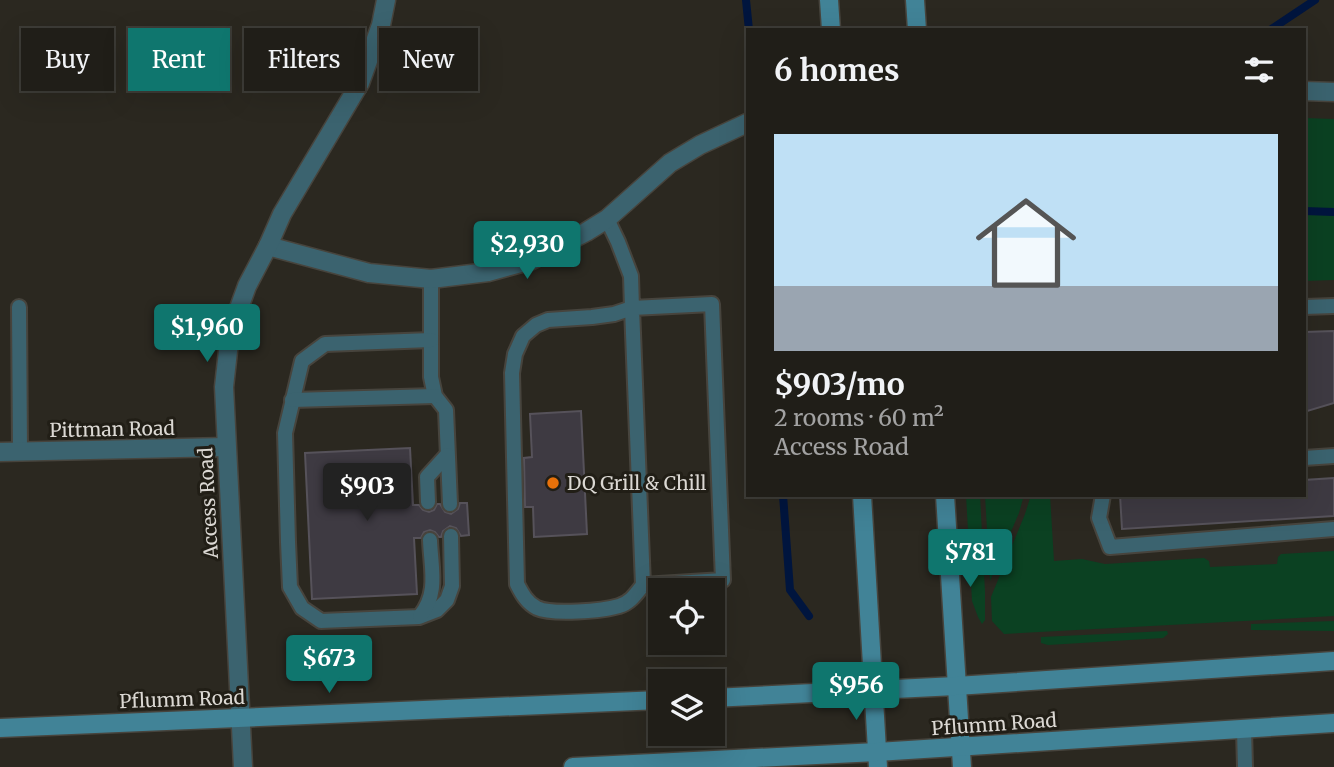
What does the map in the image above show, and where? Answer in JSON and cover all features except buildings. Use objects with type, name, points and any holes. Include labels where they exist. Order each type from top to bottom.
[{"type":"main road","points":[[829,0],[831,28]]},
{"type":"main road","points":[[915,0],[917,28]]},
{"type":"main road","points":[[862,497],[878,760]]},
{"type":"main road","points":[[945,497],[962,767]]},
{"type":"main road","points":[[725,697],[956,686],[1334,661]]},
{"type":"main road","name":"Pflumm Road","points":[[0,728],[648,701]]},
{"type":"main road","name":"Pflumm Road","points":[[573,767],[878,760],[960,747],[1334,723]]},
{"type":"street","name":"Access Road","points":[[243,767],[223,387],[230,333],[247,286],[282,214],[360,83],[381,25],[386,0]]},
{"type":"street","points":[[1306,91],[1334,92]]},
{"type":"street","points":[[268,246],[369,273],[431,279],[488,272],[532,260],[586,232],[607,219],[670,163],[699,145],[746,124]]},
{"type":"street","name":"Pittman Road","points":[[0,452],[226,447]]},
{"type":"lane","points":[[607,219],[631,276],[632,308],[643,585],[632,599],[620,606],[592,611],[547,611],[536,608],[523,598],[517,584],[512,373],[515,354],[523,336],[536,325],[548,320],[614,314],[632,308],[712,304],[723,580],[643,585]]},
{"type":"lane","points":[[431,279],[431,377],[435,397],[446,411],[450,504]]},
{"type":"lane","points":[[1306,307],[1334,306]]},
{"type":"lane","points":[[19,307],[20,452]]},
{"type":"lane","points":[[431,340],[325,344],[302,361],[285,433],[290,587],[302,608],[321,621],[419,617],[437,610],[447,600],[452,586],[451,536]]},
{"type":"lane","points":[[292,400],[435,397]]},
{"type":"lane","points":[[428,502],[427,477],[447,455]]},
{"type":"lane","points":[[1306,458],[1334,456]]},
{"type":"lane","points":[[1103,497],[1099,518],[1110,547],[1334,529]]},
{"type":"lane","points":[[419,617],[427,607],[432,590],[430,540]]},
{"type":"lane","points":[[1244,729],[1245,767]]},
{"type":"green space","points":[[1306,118],[1334,119],[1334,280],[1306,281]]},
{"type":"green space","points":[[966,497],[980,497],[985,592],[985,620],[982,624],[972,601]]},
{"type":"green space","points":[[985,497],[1023,497],[1019,513],[990,581]]},
{"type":"green space","points":[[1030,497],[1050,497],[1054,561],[1082,559],[1105,564],[1204,558],[1209,561],[1210,567],[1277,564],[1281,554],[1334,551],[1334,616],[1004,634],[992,621],[991,597]]},
{"type":"green space","points":[[1334,621],[1334,631],[1251,630],[1251,624]]},
{"type":"green space","points":[[1167,631],[1168,634],[1163,638],[1048,645],[1041,643],[1041,637]]},
{"type":"waterway","points":[[746,0],[749,28]]},
{"type":"waterway","points":[[1273,28],[1315,0]]},
{"type":"waterway","points":[[1306,211],[1334,212]]},
{"type":"waterway","points":[[783,497],[790,590],[809,616]]},
{"type":"place","name":"DQ Grill & Chill","points":[[553,483]]}]
